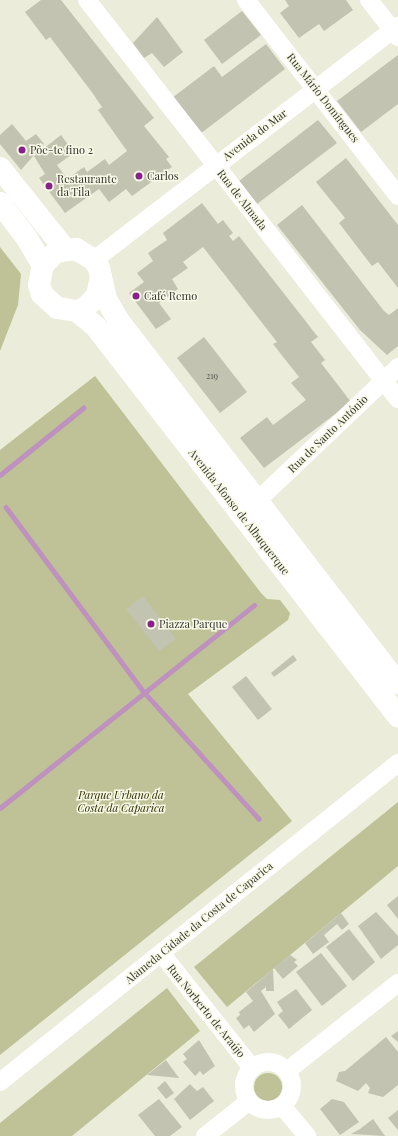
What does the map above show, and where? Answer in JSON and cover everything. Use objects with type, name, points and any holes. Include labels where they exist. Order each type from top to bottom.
[{"type":"main road","points":[[0,168],[65,249]]},
{"type":"main road","points":[[0,203],[26,237],[43,265]]},
{"type":"main road","points":[[65,249],[76,249],[98,268],[97,296],[88,305],[77,311],[57,308],[42,294],[39,285],[43,265],[48,258],[65,249]]},
{"type":"main road","name":"Avenida Afonso de Albuquerque","points":[[98,268],[106,299],[118,320],[398,683]]},
{"type":"main road","name":"Avenida Afonso de Albuquerque","points":[[77,311],[96,327],[398,717]]},
{"type":"street","name":"Rua de Almada","points":[[88,0],[215,166],[398,399]]},
{"type":"street","name":"Rua Mário Domingues","points":[[246,0],[398,196]]},
{"type":"street","points":[[369,0],[396,31]]},
{"type":"street","name":"Avenida do Mar","points":[[98,268],[215,166],[316,89],[396,31]]},
{"type":"street","name":"Rua de Santo António","points":[[257,501],[398,367]]},
{"type":"street","name":"Alameda Cidade da Costa de Caparica","points":[[0,1082],[398,763]]},
{"type":"street","name":"Rua Norberto de Araújo","points":[[161,953],[252,1068]]},
{"type":"street","points":[[287,1071],[398,983]]},
{"type":"street","points":[[272,1062],[287,1071],[292,1088],[289,1099],[282,1106],[275,1110],[263,1110],[248,1102],[243,1085],[252,1068],[261,1063],[272,1062]]},
{"type":"street","points":[[205,1136],[248,1102]]},
{"type":"street","points":[[282,1106],[307,1136]]},
{"type":"green space","points":[[0,247],[21,274],[18,305],[0,351]]},
{"type":"green space","name":"Parque Urbano da Costa da Caparica","points":[[95,376],[261,593],[267,599],[280,600],[290,613],[288,620],[188,694],[292,821],[0,1055],[0,450]]},
{"type":"green space","points":[[398,802],[398,866],[227,1007],[194,967]]},
{"type":"green space","points":[[167,988],[200,1031],[72,1136],[0,1136],[0,1123]]},
{"type":"green space","points":[[268,1073],[278,1077],[282,1087],[278,1097],[268,1101],[258,1097],[254,1087],[258,1077]]},
{"type":"building","points":[[41,0],[61,0],[154,118],[144,126],[169,157],[166,159],[172,167],[132,196],[126,189],[109,202],[99,189],[65,213],[39,178],[45,174],[34,156],[61,135],[74,153],[57,165],[67,179],[84,167],[87,172],[105,159],[109,165],[127,151],[98,110],[102,107],[91,91],[50,37],[46,40],[25,12]]},
{"type":"building","points":[[285,0],[346,0],[353,10],[324,31],[319,24],[299,38],[280,13],[289,6]]},
{"type":"building","points":[[242,11],[261,35],[222,64],[204,40]]},
{"type":"building","points":[[157,17],[183,52],[164,67],[152,53],[144,58],[133,43]]},
{"type":"building","points":[[266,44],[285,69],[200,134],[172,98],[214,66],[222,77]]},
{"type":"building","points":[[398,55],[398,104],[361,132],[337,101]]},
{"type":"building","points":[[318,120],[337,143],[257,204],[239,181]]},
{"type":"building","name":"Põe-te fino 2","points":[[12,124],[26,141],[36,134],[44,144],[21,170],[0,144],[0,135]]},
{"type":"building","points":[[346,158],[398,225],[398,288],[378,262],[372,266],[339,223],[345,218],[316,182]]},
{"type":"building","points":[[202,203],[218,224],[223,220],[233,233],[229,236],[233,241],[239,236],[318,337],[311,342],[325,360],[321,363],[351,402],[264,468],[240,438],[267,417],[273,425],[306,400],[291,383],[299,377],[273,344],[277,342],[203,247],[183,262],[188,268],[172,279],[178,289],[159,303],[171,319],[156,329],[129,293],[144,282],[137,273],[153,261],[148,253],[167,240],[163,233]]},
{"type":"building","points":[[302,205],[384,311],[389,315],[398,308],[398,346],[387,355],[360,330],[277,225]]},
{"type":"building","points":[[204,337],[247,392],[220,413],[177,358]]},
{"type":"building","name":"Piazza Parque","points":[[143,596],[176,639],[159,651],[126,609]]},
{"type":"building","points":[[293,655],[297,660],[274,677],[271,673]]},
{"type":"building","points":[[246,676],[272,709],[258,720],[232,687]]},
{"type":"building","points":[[398,896],[398,919],[387,905]]},
{"type":"building","points":[[376,912],[398,936],[398,945],[381,959],[358,926]]},
{"type":"building","points":[[341,913],[349,924],[342,930],[337,924],[324,935],[329,942],[313,954],[305,943]]},
{"type":"building","points":[[349,929],[375,962],[353,981],[326,947]]},
{"type":"building","points":[[321,953],[347,986],[322,1006],[296,972]]},
{"type":"building","points":[[290,955],[297,960],[294,962],[298,966],[283,979],[274,968]]},
{"type":"building","points":[[273,969],[274,991],[266,991],[266,987],[261,991],[275,1014],[254,1032],[249,1025],[244,1029],[236,1018],[240,1015],[239,1012],[253,1001],[246,992]]},
{"type":"building","points":[[296,989],[312,1010],[289,1029],[278,1015],[283,1011],[277,1002]]},
{"type":"building","points":[[398,1031],[398,1042],[391,1036]]},
{"type":"building","points":[[386,1037],[398,1052],[398,1085],[383,1097],[368,1093],[370,1088],[366,1083],[358,1091],[336,1081],[339,1072],[345,1071]]},
{"type":"building","points":[[199,1040],[215,1066],[203,1075],[200,1071],[195,1076],[183,1062],[187,1059],[183,1054]]},
{"type":"building","points":[[166,1060],[179,1078],[147,1075]]},
{"type":"building","points":[[165,1081],[174,1093],[166,1099],[157,1088]]},
{"type":"building","points":[[190,1084],[197,1091],[203,1087],[214,1101],[190,1120],[174,1099]]},
{"type":"building","points":[[159,1099],[182,1127],[170,1136],[155,1136],[138,1115]]},
{"type":"building","points":[[332,1099],[344,1102],[359,1122],[340,1135],[320,1109]]},
{"type":"building","points":[[398,1110],[398,1130],[388,1118]]},
{"type":"building","points":[[373,1119],[385,1136],[351,1134],[360,1129]]},
{"type":"waterway","points":[[0,475],[83,408]]},
{"type":"waterway","points":[[6,507],[144,692],[259,819]]},
{"type":"waterway","points":[[0,808],[254,605]]},
{"type":"place","name":"Põe-te fino 2","points":[[22,150]]},
{"type":"place","name":"Carlos","points":[[139,176]]},
{"type":"place","name":"Restaurante da Tila","points":[[49,186]]},
{"type":"place","name":"Café Remo","points":[[136,296]]},
{"type":"place","name":"Piazza Parque","points":[[151,624]]}]
